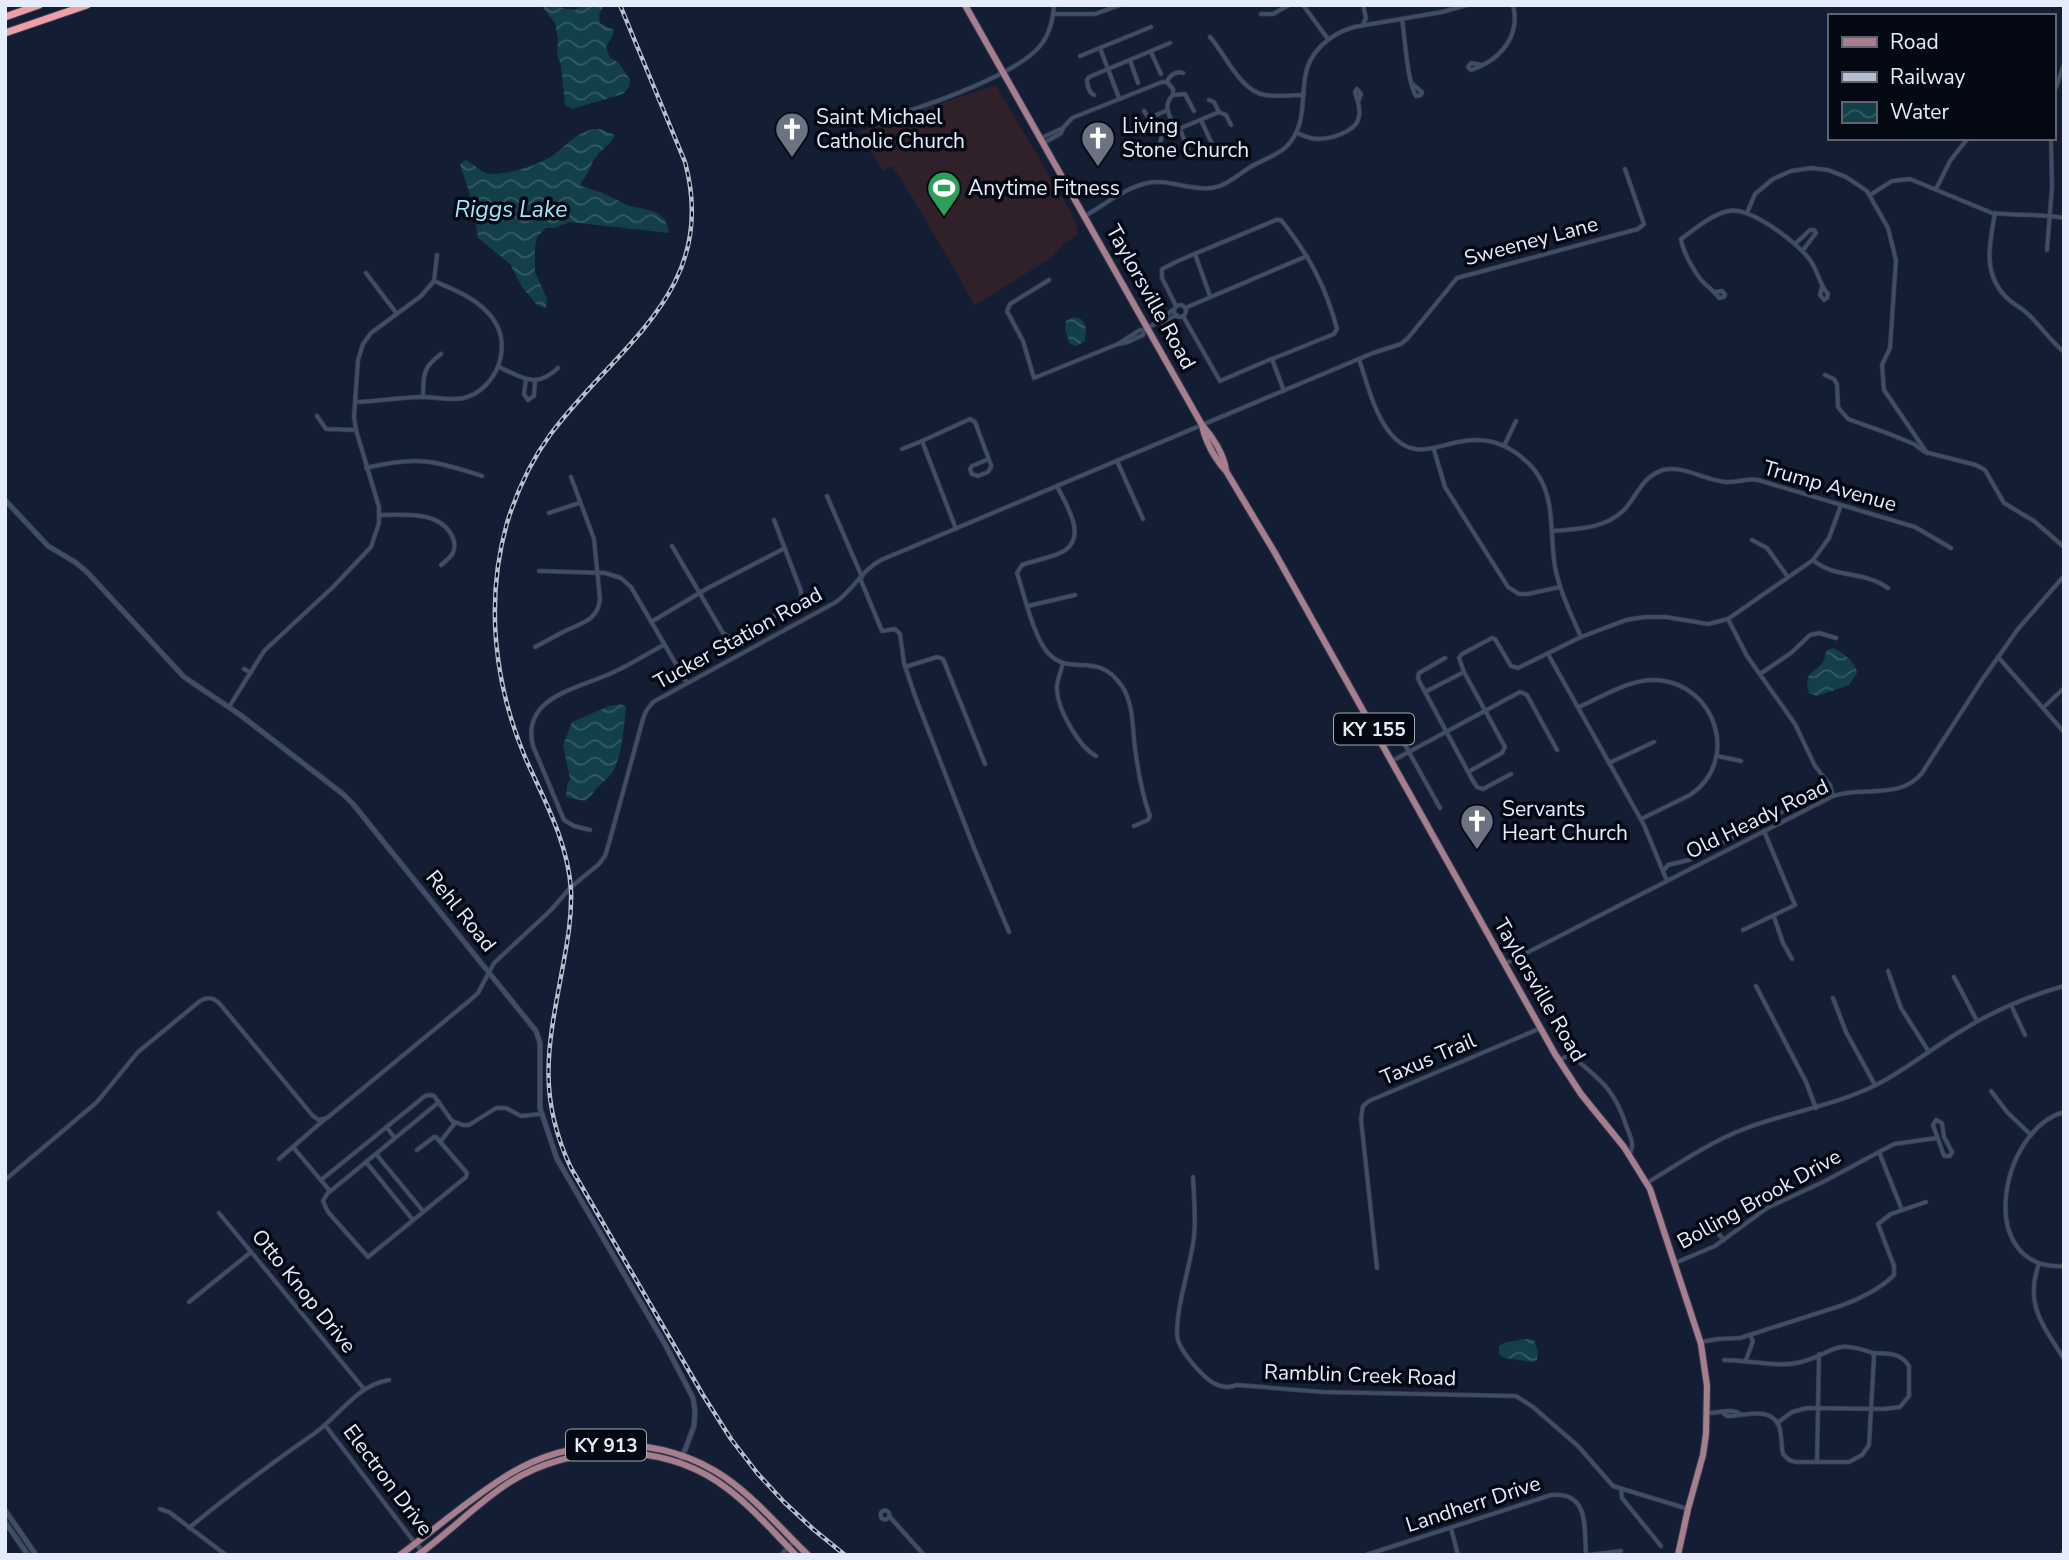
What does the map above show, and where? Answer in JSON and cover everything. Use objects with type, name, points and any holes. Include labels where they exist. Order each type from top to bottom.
[{"type":"highway","points":[[5,17],[39,5]]},
{"type":"highway","points":[[5,33],[87,5]]},
{"type":"main road","name":"Taylorsville Road","points":[[965,5],[1202,425],[1204,435],[1221,466],[1275,553],[1559,1060],[1647,1183],[1700,1342],[1707,1386],[1708,1413],[1703,1455],[1678,1555]]},
{"type":"main road","name":"KY 913","points":[[400,1555],[504,1477],[538,1460],[565,1451],[605,1445],[642,1446],[679,1459],[733,1493],[796,1555]]},
{"type":"main road","name":"KY 913","points":[[422,1554],[499,1489],[522,1475],[574,1457],[608,1453],[642,1454],[703,1464],[747,1494],[808,1555]]},
{"type":"street","points":[[899,114],[981,83],[1031,55],[1049,31],[1054,5]]},
{"type":"street","points":[[1054,14],[1087,15],[1119,5]]},
{"type":"street","points":[[1261,14],[1273,14],[1289,5]]},
{"type":"street","points":[[1303,5],[1328,39]]},
{"type":"street","points":[[1363,5],[1366,18],[1363,25]]},
{"type":"street","points":[[1085,216],[1132,188],[1147,183],[1161,182],[1206,189],[1219,186],[1281,150],[1297,133],[1302,119],[1305,77],[1310,62],[1328,39],[1342,31],[1363,25],[1442,12],[1467,5]]},
{"type":"street","points":[[1482,65],[1494,60],[1505,48],[1516,24],[1513,5]]},
{"type":"street","points":[[1402,19],[1411,83]]},
{"type":"street","points":[[1080,56],[1151,27]]},
{"type":"street","points":[[1210,37],[1240,80],[1249,88],[1267,95],[1304,95]]},
{"type":"street","points":[[1094,94],[1090,92],[1087,80],[1170,43]]},
{"type":"street","points":[[1100,48],[1119,98]]},
{"type":"street","points":[[1151,52],[1161,74]]},
{"type":"street","points":[[1130,60],[1138,83]]},
{"type":"street","points":[[2055,90],[2064,64]]},
{"type":"street","points":[[1167,82],[1170,76],[1177,72],[1183,73]]},
{"type":"street","points":[[1043,141],[1063,128],[1072,118],[1167,82],[1174,89],[1166,104],[1188,149]]},
{"type":"street","points":[[1173,95],[1185,94],[1194,111]]},
{"type":"street","points":[[1209,100],[1214,102],[1219,112],[1226,115],[1231,125]]},
{"type":"street","points":[[1297,133],[1319,139],[1347,130],[1359,119],[1358,102]]},
{"type":"street","points":[[1144,111],[1149,118],[1168,110]]},
{"type":"street","points":[[1169,150],[1162,150],[1162,136],[1219,112]]},
{"type":"street","points":[[1201,120],[1212,144]]},
{"type":"street","points":[[1936,189],[1965,140]]},
{"type":"street","points":[[2047,250],[2053,169],[2051,140]]},
{"type":"street","points":[[1746,213],[1755,194],[1766,184],[1791,172],[1811,168],[1828,170],[1846,177],[1867,191],[1888,228],[1896,260],[1891,348],[1882,365],[1884,390],[1927,453]]},
{"type":"street","name":"Sweeney Lane","points":[[1202,425],[1393,347],[1408,338],[1457,278],[1638,229],[1644,224],[1625,169]]},
{"type":"street","points":[[1870,195],[1884,184],[1910,179],[1995,214],[2049,215],[2064,218]]},
{"type":"street","points":[[1715,292],[1696,272],[1681,239],[1727,211],[1746,213],[1765,222],[1802,250],[1816,269],[1822,287]]},
{"type":"street","points":[[1995,214],[1988,248],[1993,276],[2003,294],[2031,316],[2063,351]]},
{"type":"street","points":[[1177,316],[1161,271],[1180,260],[1279,220],[1307,256],[1328,295],[1337,330],[1334,334],[1220,381],[1182,316]]},
{"type":"street","points":[[1794,244],[1810,230],[1814,230],[1815,236],[1802,250]]},
{"type":"street","points":[[1195,254],[1210,296]]},
{"type":"street","points":[[229,707],[270,643],[365,555],[375,535],[379,507],[356,430],[358,360],[363,344],[371,333],[421,296],[434,281],[437,255]]},
{"type":"street","points":[[1185,308],[1307,256]]},
{"type":"street","points":[[366,273],[397,313]]},
{"type":"street","points":[[1049,280],[1010,304],[1007,310],[1023,341],[1034,378],[1118,344],[1140,330],[1158,323],[1175,307],[1182,305],[1185,308]]},
{"type":"street","points":[[356,402],[423,397],[465,398],[486,385],[499,367],[501,340],[493,318],[472,299],[434,281]]},
{"type":"street","points":[[1182,316],[1185,308]]},
{"type":"street","points":[[1158,323],[1182,316]]},
{"type":"street","points":[[423,397],[424,372],[430,362],[441,354]]},
{"type":"street","points":[[1272,359],[1284,391]]},
{"type":"street","points":[[1359,359],[1380,415],[1390,433],[1401,442],[1413,448],[1434,449],[1457,442],[1490,442],[1504,446],[1530,465],[1540,478],[1547,496],[1560,587],[1581,637]]},
{"type":"street","points":[[499,367],[535,381],[550,376],[558,368]]},
{"type":"street","points":[[1825,375],[1834,379],[1837,384],[1838,407],[1848,419],[1914,444],[1927,453],[1976,465],[1985,470],[2004,503],[2034,521],[2064,547]]},
{"type":"street","points":[[526,379],[524,394],[528,400],[534,396],[535,381]]},
{"type":"street","points":[[317,416],[326,429],[356,430]]},
{"type":"street","points":[[902,449],[971,419],[975,422],[989,459],[992,467],[990,471],[974,476],[970,469],[972,466],[989,459]]},
{"type":"street","points":[[1504,446],[1516,421]]},
{"type":"street","name":"Tucker Station Road","points":[[279,1159],[478,993],[496,959],[551,910],[570,887],[602,860],[644,713],[653,702],[836,602],[849,592],[869,568],[881,560],[1202,425]]},
{"type":"street","points":[[922,441],[956,528]]},
{"type":"street","points":[[1434,449],[1445,487],[1508,587],[1519,594],[1560,587]]},
{"type":"street","points":[[366,467],[394,461],[426,460],[482,476]]},
{"type":"street","points":[[1117,461],[1143,519]]},
{"type":"street","name":"Trump Avenue","points":[[1552,531],[1590,527],[1612,519],[1624,510],[1648,478],[1668,470],[1680,470],[1725,482],[1748,478],[1758,480],[1916,527],[1951,548]]},
{"type":"street","points":[[536,648],[588,621],[598,609],[600,599],[594,539],[570,477]]},
{"type":"street","points":[[1057,486],[1075,524],[1069,547],[1062,552],[1025,564],[1019,567],[1017,573],[1042,646],[1051,656],[1063,663],[1102,667],[1111,673],[1127,696],[1131,708],[1139,778],[1150,816],[1148,820],[1134,826]]},
{"type":"street","points":[[827,496],[882,631],[895,629],[900,634],[905,667],[1009,932]]},
{"type":"street","name":"Rehl Road","points":[[5,500],[48,546],[73,560],[87,572],[181,673],[353,804],[531,1023],[539,1037],[541,1114],[557,1159],[692,1394],[695,1421],[679,1459]]},
{"type":"street","points":[[549,513],[579,503]]},
{"type":"street","points":[[1468,772],[1504,750],[1503,741],[1464,672],[1459,658],[1462,654],[1488,638],[1495,639],[1514,668],[1619,622],[1645,617],[1715,624],[1728,619],[1813,560],[1829,538],[1841,505]]},
{"type":"street","points":[[379,515],[420,516],[442,524],[455,543],[450,558],[441,565]]},
{"type":"street","points":[[672,546],[723,633],[729,637],[738,636],[795,605],[799,600],[801,591],[775,520]]},
{"type":"street","points":[[1752,540],[1767,548],[1788,577]]},
{"type":"street","points":[[651,622],[785,548]]},
{"type":"street","points":[[1813,560],[1831,572],[1860,575],[1888,589]]},
{"type":"street","points":[[539,571],[609,573],[625,581],[687,683]]},
{"type":"street","name":"Old Heady Road","points":[[1505,964],[1833,796],[1902,787],[1918,779],[1998,657],[2026,619],[2064,576]]},
{"type":"street","points":[[1028,606],[1075,595]]},
{"type":"street","points":[[1728,619],[1747,656],[1795,724],[1815,766],[1828,783],[1826,786],[1829,794],[1833,796]]},
{"type":"street","points":[[1760,674],[1791,653],[1810,635],[1819,633],[1836,638]]},
{"type":"street","points":[[590,830],[564,820],[533,746],[530,734],[532,721],[550,699],[617,671],[664,645]]},
{"type":"street","points":[[1548,654],[1640,818],[1667,881]]},
{"type":"street","points":[[905,667],[937,657],[943,659],[985,764]]},
{"type":"street","points":[[1998,657],[2064,732]]},
{"type":"street","points":[[1445,658],[1419,673],[1418,679],[1468,772],[1477,787],[1483,789],[1511,774]]},
{"type":"street","points":[[1063,663],[1057,683],[1058,701],[1083,747],[1096,756]]},
{"type":"street","points":[[244,669],[251,673]]},
{"type":"street","points":[[1425,692],[1464,672]]},
{"type":"street","points":[[1579,707],[1639,681],[1663,681],[1678,684],[1693,693],[1712,717],[1717,756],[1707,778],[1697,790],[1640,818]]},
{"type":"street","points":[[2043,708],[2064,688]]},
{"type":"street","points":[[1392,761],[1517,692],[1524,693],[1529,698],[1557,750]]},
{"type":"street","points":[[1390,718],[1440,808]]},
{"type":"street","points":[[1609,762],[1654,742]]},
{"type":"street","points":[[1717,756],[1741,761]]},
{"type":"street","points":[[1663,871],[1668,866],[1689,860],[1807,799],[1828,783]]},
{"type":"street","points":[[1743,930],[1795,905],[1764,831]]},
{"type":"street","points":[[1774,917],[1791,959]]},
{"type":"street","points":[[1888,971],[1901,1008],[1929,1052]]},
{"type":"street","points":[[1954,977],[1977,1021]]},
{"type":"street","points":[[1756,986],[1806,1082],[1816,1108]]},
{"type":"street","points":[[1647,1183],[1730,1135],[1757,1124],[1848,1097],[1875,1085],[1977,1021],[2011,1005],[2064,986]]},
{"type":"street","points":[[5,1180],[97,1102],[138,1052],[206,998],[214,999],[220,1004],[313,1116],[319,1120],[327,1118]]},
{"type":"street","points":[[1833,998],[1846,1032],[1875,1085]]},
{"type":"street","points":[[2011,1005],[2025,1035]]},
{"type":"street","name":"Taxus Trail","points":[[1377,1269],[1361,1119],[1363,1106],[1369,1101],[1541,1028]]},
{"type":"street","points":[[1559,1060],[1567,1056],[1573,1057],[1612,1092],[1632,1142],[1629,1155]]},
{"type":"street","points":[[1992,1091],[2007,1112],[2031,1135]]},
{"type":"street","points":[[321,1180],[425,1096],[434,1097],[455,1123],[469,1125],[496,1108],[506,1108],[521,1116],[541,1114]]},
{"type":"street","points":[[417,1150],[433,1137],[467,1173],[466,1177],[368,1257],[324,1206],[323,1201],[330,1191],[439,1102]]},
{"type":"street","points":[[2064,1112],[2043,1121],[2025,1140],[2012,1173],[2004,1217],[2015,1244],[2027,1256],[2039,1264],[2064,1266]]},
{"type":"street","points":[[1938,1120],[1942,1123],[1944,1137],[1952,1152],[1950,1156],[1943,1155],[1937,1138],[1933,1125],[1938,1120]]},
{"type":"street","points":[[440,1142],[455,1123]]},
{"type":"street","points":[[386,1127],[396,1138]]},
{"type":"street","name":"Bolling Brook Drive","points":[[1675,1263],[1715,1246],[1767,1208],[1894,1144],[1937,1138]]},
{"type":"street","points":[[293,1147],[330,1191]]},
{"type":"street","points":[[1879,1152],[1902,1210]]},
{"type":"street","points":[[376,1154],[423,1211]]},
{"type":"street","points":[[366,1162],[413,1220]]},
{"type":"street","name":"Ramblin Creek Road","points":[[1193,1177],[1194,1238],[1177,1337],[1184,1352],[1211,1381],[1222,1387],[1237,1385],[1323,1392],[1516,1396],[1533,1406],[1588,1456],[1613,1486],[1688,1509]]},
{"type":"street","points":[[1700,1342],[1750,1335],[1850,1302],[1888,1281],[1894,1275],[1894,1266],[1878,1224],[1885,1217],[1926,1202]]},
{"type":"street","name":"Otto Knop Drive","points":[[219,1213],[364,1390]]},
{"type":"street","points":[[1712,1226],[1724,1240]]},
{"type":"street","points":[[190,1302],[251,1252]]},
{"type":"street","points":[[2039,1264],[2033,1283],[2035,1306],[2040,1320],[2064,1359]]},
{"type":"street","points":[[1746,1360],[1753,1341],[1750,1335]]},
{"type":"street","points":[[1724,1360],[1800,1362],[1838,1346],[1900,1356],[1909,1366],[1909,1395],[1900,1406],[1870,1409],[1811,1408],[1792,1412],[1777,1423]]},
{"type":"street","points":[[1708,1413],[1723,1413],[1727,1416],[1766,1414],[1777,1423],[1786,1458],[1796,1462],[1849,1462],[1861,1455],[1869,1445],[1873,1353]]},
{"type":"street","points":[[1817,1462],[1819,1354]]},
{"type":"street","points":[[190,1528],[238,1488],[325,1424],[364,1390],[389,1380]]},
{"type":"street","name":"Electron Drive","points":[[325,1424],[422,1554]]},
{"type":"street","points":[[1621,1489],[1622,1498],[1661,1546]]},
{"type":"street","name":"Landherr Drive","points":[[1366,1555],[1551,1495],[1564,1495],[1577,1503],[1583,1513],[1587,1555]]},
{"type":"street","points":[[5,1510],[36,1555]]},
{"type":"street","points":[[160,1510],[169,1512],[226,1555]]},
{"type":"street","points":[[889,1516],[924,1555]]},
{"type":"street","points":[[13,1521],[6,1525],[28,1555]]},
{"type":"street","points":[[1451,1528],[1458,1555]]},
{"type":"street","points":[[781,1555],[794,1541]]},
{"type":"street","points":[[1587,1555],[1621,1551]]},
{"type":"shaded area","points":[[996,85],[1072,214],[1078,229],[1077,235],[1051,258],[975,305],[892,166],[882,171],[860,131]]},
{"type":"water","points":[[546,5],[576,10],[579,5],[604,5],[599,15],[600,23],[614,30],[606,47],[610,58],[619,63],[630,80],[629,87],[623,94],[572,109],[565,105],[555,23],[543,8]]},
{"type":"water","name":"Riggs Lake","points":[[593,129],[615,135],[594,160],[581,186],[627,205],[659,214],[664,218],[669,233],[570,222],[546,228],[537,237],[535,272],[547,299],[546,308],[537,305],[522,287],[510,264],[478,238],[472,201],[460,164],[466,160],[490,174],[518,170],[546,160],[575,137]]},
{"type":"water","points":[[1073,317],[1081,319],[1086,327],[1085,341],[1076,346],[1070,344],[1065,330],[1066,321]]},
{"type":"water","points":[[1833,648],[1852,662],[1857,673],[1849,685],[1817,696],[1809,693],[1808,677],[1823,662],[1826,651]]},
{"type":"water","points":[[621,704],[626,707],[623,732],[618,759],[612,773],[585,801],[566,797],[570,779],[563,745],[572,722],[609,706]]},
{"type":"water","points":[[1523,1339],[1534,1340],[1538,1352],[1537,1360],[1533,1362],[1504,1358],[1499,1354],[1499,1346]]},
{"type":"railway","points":[[620,5],[685,162],[692,207],[688,247],[675,282],[655,314],[576,403],[537,455],[520,488],[507,523],[496,582],[496,642],[506,700],[514,729],[560,838],[571,890],[569,931],[553,1023],[548,1071],[553,1117],[571,1168],[731,1439],[784,1502],[845,1555]]},
{"type":"place","name":"Saint Michael Catholic Church","points":[[792,159]]},
{"type":"place","name":"Living Stone Church","points":[[1098,168]]},
{"type":"place","name":"Anytime Fitness","points":[[944,218]]},
{"type":"place","name":"Servants Heart Church","points":[[1477,851]]}]
